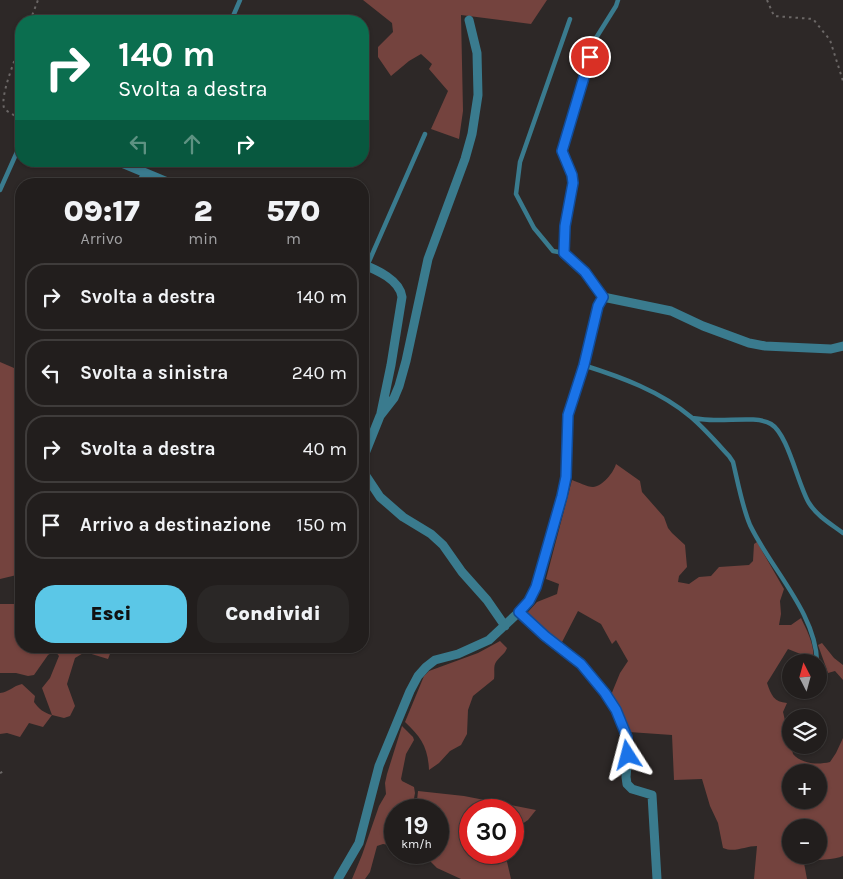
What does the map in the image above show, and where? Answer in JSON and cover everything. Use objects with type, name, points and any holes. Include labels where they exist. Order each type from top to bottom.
[{"type":"street","points":[[380,416],[394,398],[399,386],[428,260],[472,134],[478,95],[477,53],[469,20]]},
{"type":"street","points":[[132,167],[158,178]]},
{"type":"street","points":[[369,267],[390,279],[401,291],[402,298],[380,416],[369,444]]},
{"type":"street","points":[[338,879],[359,844],[379,766],[418,676],[436,660],[458,654],[489,640],[529,601],[536,587],[566,477],[568,415],[584,365],[598,306],[603,297],[671,311],[703,326],[750,343],[765,346],[831,349],[843,346]]},
{"type":"street","points":[[369,480],[380,497],[403,517],[431,534],[443,545],[462,572],[487,600],[505,626]]},
{"type":"street","points":[[519,612],[545,636],[581,664],[616,710],[627,737],[627,784],[632,789],[652,796],[657,879]]},
{"type":"lane","points":[[234,15],[240,0]]},
{"type":"lane","points":[[564,253],[565,226],[573,183],[572,175],[562,151],[596,38],[618,0]]},
{"type":"lane","points":[[570,18],[520,162],[516,194],[534,228],[553,251],[564,253],[585,272],[603,297]]},
{"type":"lane","points":[[369,256],[425,134]]},
{"type":"lane","points":[[0,190],[15,156]]},
{"type":"lane","points":[[141,178],[144,172]]},
{"type":"lane","points":[[584,365],[618,376],[666,399],[692,418],[729,456],[733,462],[750,524],[812,633],[816,654]]},
{"type":"lane","points":[[692,418],[754,420],[770,424],[778,432],[786,447],[809,503],[821,517],[843,533]]},
{"type":"path","points":[[32,15],[38,0]]},
{"type":"path","points":[[766,0],[774,16],[813,19],[830,40],[843,81]]},
{"type":"path","points":[[15,59],[3,91],[3,106],[6,111],[15,116]]},
{"type":"path","points":[[0,773],[4,771]]},
{"type":"shaded area","points":[[363,0],[547,0],[531,24],[461,15],[463,111],[459,139],[431,129],[448,91],[429,69],[432,64],[421,54],[391,76],[378,57],[378,47],[393,32],[392,23]]},
{"type":"shaded area","points":[[0,362],[15,368],[15,575],[0,579]]},
{"type":"shaded area","points":[[616,464],[640,481],[642,492],[664,517],[672,533],[685,545],[687,567],[679,576],[678,582],[689,584],[699,577],[711,576],[719,567],[749,565],[753,561],[754,544],[757,542],[784,589],[780,601],[781,614],[779,625],[791,625],[801,618],[806,628],[812,643],[813,654],[800,654],[788,649],[785,654],[782,654],[782,659],[767,683],[776,699],[787,703],[784,709],[782,709],[782,754],[793,754],[801,760],[810,763],[830,762],[843,738],[843,856],[827,859],[827,819],[782,819],[782,864],[804,864],[807,879],[754,879],[757,846],[736,850],[723,848],[718,823],[710,806],[702,779],[674,780],[672,735],[629,732],[611,695],[620,673],[628,661],[616,640],[612,644],[601,624],[578,611],[561,644],[527,615],[537,602],[557,594],[559,584],[546,579],[572,480],[593,487],[600,485],[610,475]]},
{"type":"shaded area","points":[[0,604],[15,604],[15,653],[52,653],[34,675],[0,673]]},
{"type":"shaded area","points":[[500,641],[507,648],[495,664],[494,679],[473,696],[468,710],[467,734],[461,745],[450,751],[439,763],[429,770],[423,743],[405,722],[424,676],[429,671],[478,653]]},
{"type":"shaded area","points":[[822,643],[834,658],[843,665],[843,680],[835,671],[828,673],[828,654],[821,654],[818,645]]},
{"type":"shaded area","points":[[57,653],[83,653],[75,658],[67,684],[75,706],[70,716],[64,718],[52,715],[42,688],[50,678],[59,656]]},
{"type":"shaded area","points":[[88,653],[110,653],[108,659]]},
{"type":"shaded area","points":[[22,684],[35,696],[34,702],[38,707],[52,715],[43,727],[29,723],[20,737],[7,733],[0,734],[0,693]]},
{"type":"shaded area","points":[[402,726],[414,740],[406,754],[401,779],[414,787],[414,799],[384,799],[384,844],[377,846],[370,872],[365,879],[352,879],[379,806],[386,794],[385,783]]},
{"type":"shaded area","points":[[418,791],[479,799],[459,799],[459,864],[508,864],[511,879],[461,879],[437,868],[433,864],[449,864],[449,799],[417,799]]},
{"type":"shaded area","points":[[524,808],[536,810],[524,823]]},
{"type":"route","points":[[590,57],[562,151],[572,175],[573,183],[565,226],[564,253],[585,272],[603,297],[598,306],[584,365],[568,415],[566,477],[562,496],[536,587],[529,601],[519,612],[545,636],[570,653],[605,693],[616,710],[627,737],[628,755]]}]
